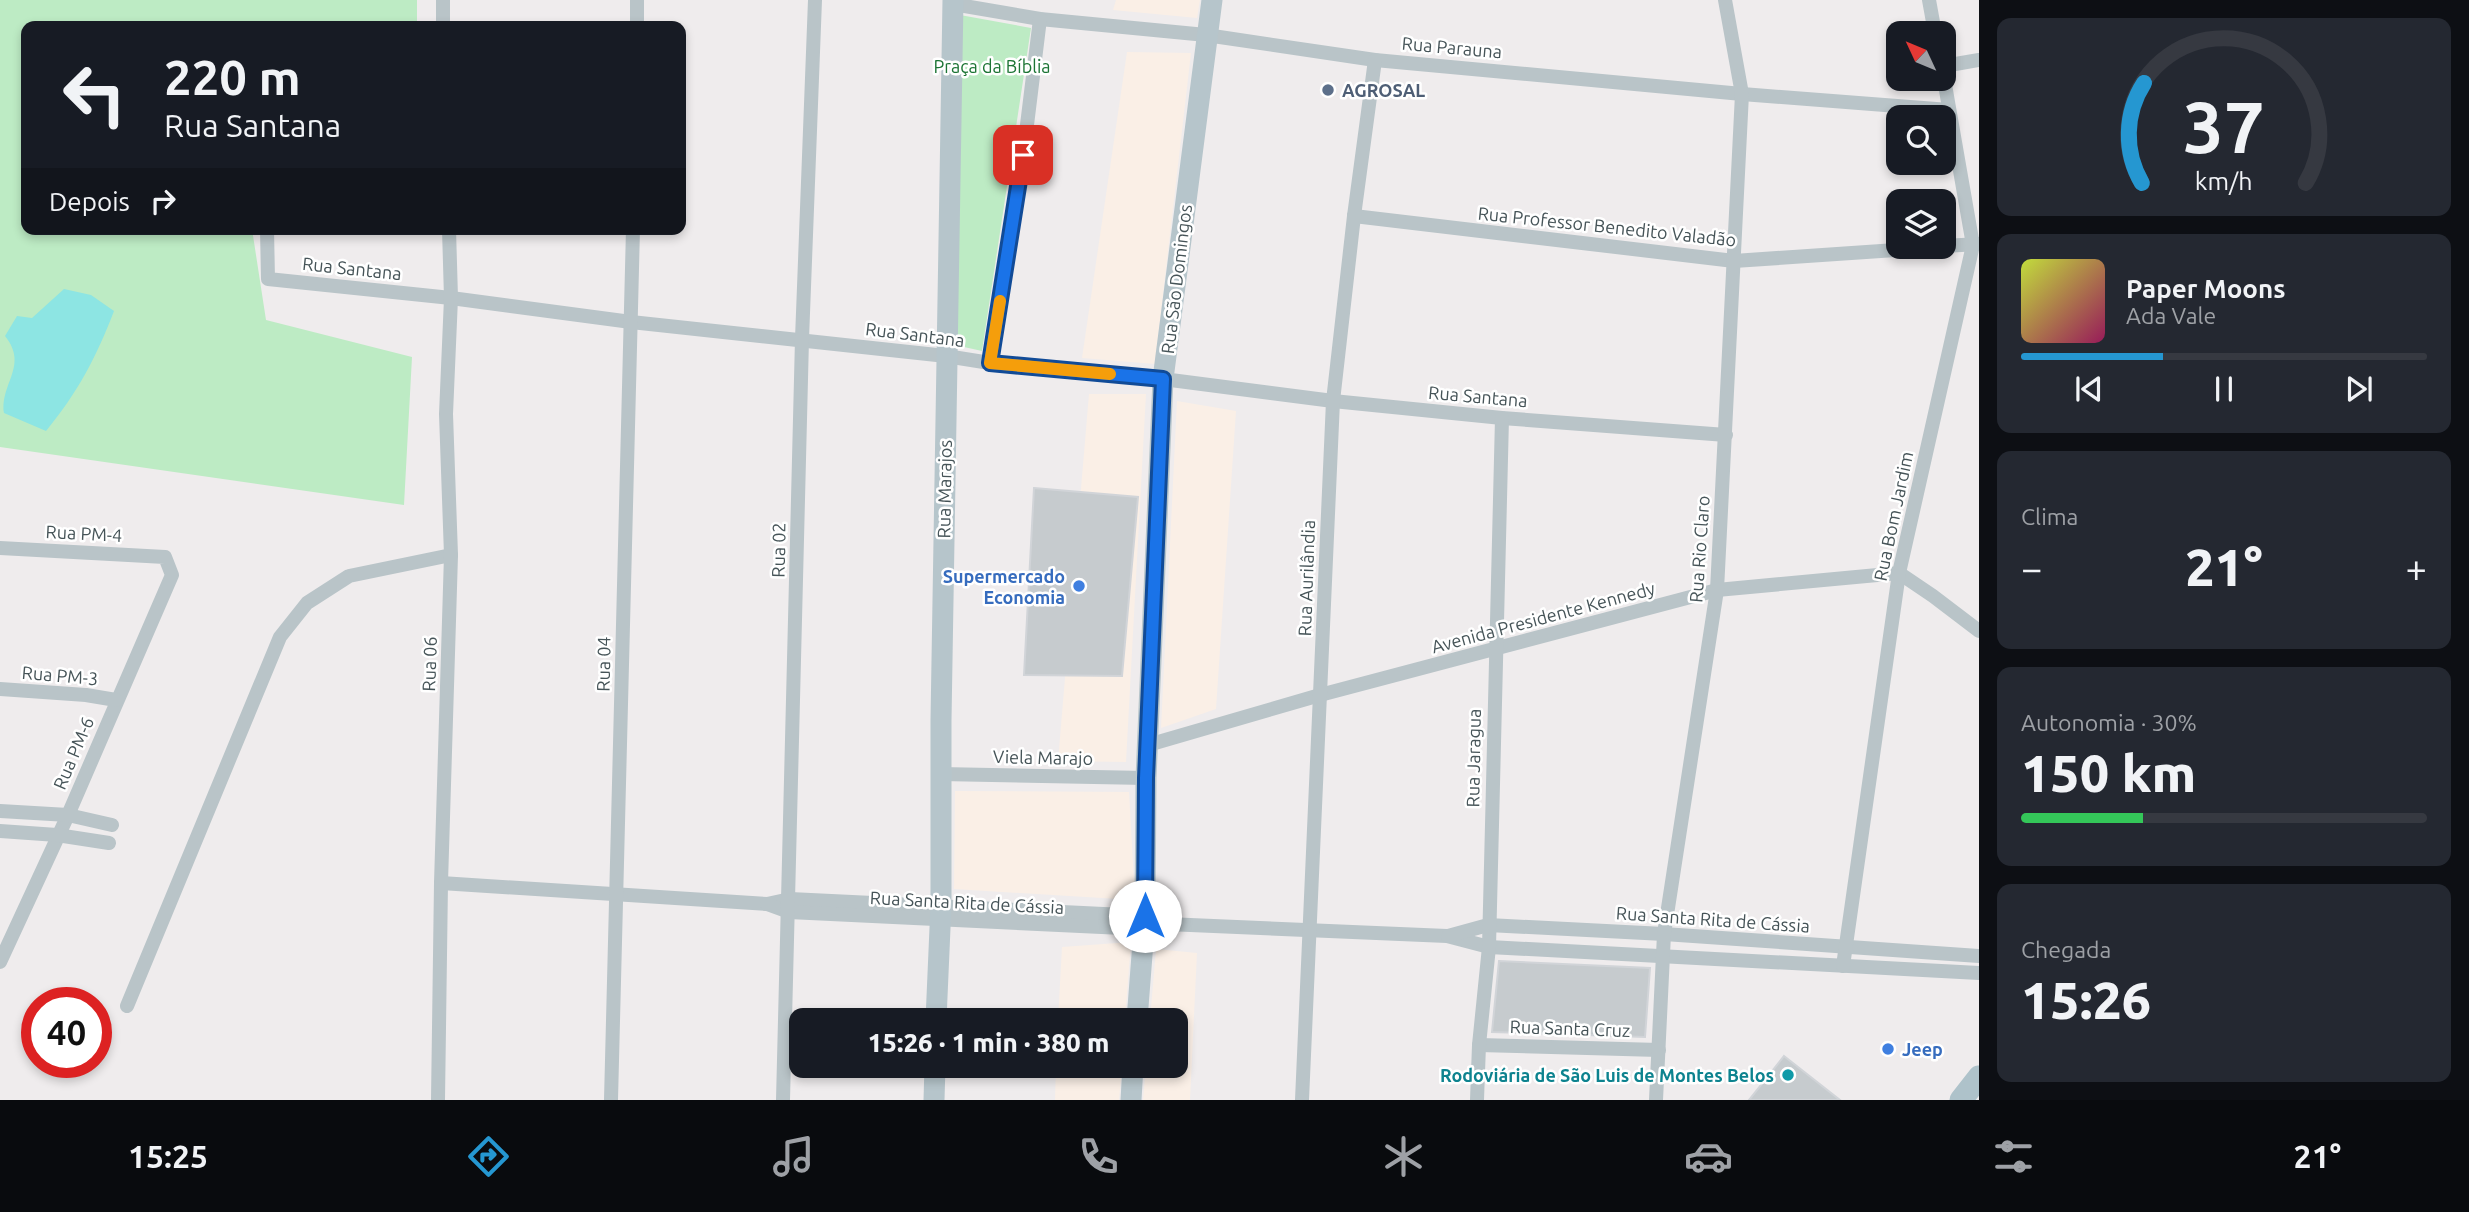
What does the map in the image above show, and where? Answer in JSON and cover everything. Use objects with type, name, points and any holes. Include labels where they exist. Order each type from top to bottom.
[{"type":"main road","points":[[1961,1100],[1979,1077]]},
{"type":"street","points":[[443,0],[443,21]]},
{"type":"street","points":[[637,0],[637,21]]},
{"type":"street","name":"Rua 02","points":[[783,1100],[802,339],[815,0]]},
{"type":"street","name":"Rua São Domingos","points":[[1138,1008],[1145,922],[1146,778],[1163,379],[1212,0]]},
{"type":"street","name":"Rua Rio Claro","points":[[1656,1100],[1664,934],[1717,590],[1742,94],[1725,0]]},
{"type":"street","points":[[1929,0],[1933,21]]},
{"type":"street","name":"Rua Parauna","points":[[953,2],[1040,19],[1206,35],[1375,60],[1886,105]]},
{"type":"street","name":"Rua Marajos","points":[[936,1008],[953,2]]},
{"type":"street","points":[[990,363],[1020,182],[1040,19]]},
{"type":"street","name":"Rua Aurilândia","points":[[1302,1100],[1333,401],[1353,216],[1375,60]]},
{"type":"street","points":[[1956,64],[1979,60]]},
{"type":"street","name":"Rua Bom Jardim","points":[[1843,966],[1899,573],[1976,244],[1956,145]]},
{"type":"street","name":"Rua Professor Benedito Valadão","points":[[1353,216],[1734,261],[1886,251]]},
{"type":"street","name":"Rua Santana","points":[[267,235],[268,279],[451,298],[631,322],[802,339],[990,363],[1163,379],[1333,401],[1502,418],[1726,435]]},
{"type":"street","name":"Rua 06","points":[[438,1100],[441,883],[452,555],[446,414],[451,298],[449,235]]},
{"type":"street","name":"Rua 04","points":[[611,1100],[633,235]]},
{"type":"street","name":"Rua Professor Benedito Valadão","points":[[1956,246],[1976,244]]},
{"type":"street","name":"Rua Jaragua","points":[[1477,1100],[1479,1045],[1489,947],[1494,651],[1502,418]]},
{"type":"street","name":"Rua PM-4","points":[[0,548],[165,557]]},
{"type":"street","points":[[127,1006],[280,637],[307,604],[349,576],[452,555]]},
{"type":"street","name":"Rua PM-6","points":[[1,958],[68,815],[172,575],[165,557]]},
{"type":"street","points":[[1899,573],[1979,631]]},
{"type":"street","name":"Avenida Presidente Kennedy","points":[[1148,745],[1320,695],[1717,590],[1899,573]]},
{"type":"street","name":"Rua PM-3","points":[[0,689],[86,695],[116,700]]},
{"type":"street","name":"Viela Marajo","points":[[940,774],[1146,778]]},
{"type":"street","points":[[0,811],[68,815],[112,825]]},
{"type":"street","points":[[0,831],[57,835],[109,843]]},
{"type":"street","name":"Rua Santa Rita de Cássia","points":[[441,883],[789,906],[1447,936],[1489,947],[1979,972]]},
{"type":"street","name":"Rua Santa Rita de Cássia","points":[[1447,936],[1488,925],[1664,934],[1979,956]]},
{"type":"street","name":"Rua Santa Cruz","points":[[1479,1045],[1658,1050]]},
{"type":"street","points":[[934,1100],[935,1078]]},
{"type":"street","points":[[1130,1100],[1132,1078]]},
{"type":"shaded area","points":[[1116,0],[1200,0],[1197,18],[1113,10]]},
{"type":"shaded area","points":[[1127,52],[1191,53],[1155,364],[1082,358]]},
{"type":"shaded area","points":[[1089,394],[1146,394],[1126,762],[1058,761]]},
{"type":"shaded area","points":[[1177,401],[1236,411],[1216,709],[1161,728]]},
{"type":"shaded area","points":[[955,791],[1129,792],[1135,900],[954,889]]},
{"type":"shaded area","points":[[1131,942],[1126,1008],[1059,1008],[1062,947]]},
{"type":"shaded area","points":[[1156,949],[1197,953],[1190,1100],[1143,1100],[1145,1078],[1188,1078],[1188,1008],[1151,1008]]},
{"type":"shaded area","points":[[1056,1078],[1121,1078],[1119,1100],[1055,1100]]},
{"type":"green space","points":[[0,0],[417,0],[417,21],[21,21],[21,235],[253,235],[266,320],[412,357],[404,505],[0,447]]},
{"type":"green space","name":"Praça da Bíblia","points":[[960,15],[1031,28],[982,351],[955,345]]},
{"type":"water","points":[[64,289],[91,295],[114,311],[85,374],[46,431],[4,413],[4,402],[14,366],[12,347],[5,336],[17,316],[32,318]]},
{"type":"building","name":"Supermercado Economia","points":[[1034,488],[1138,497],[1122,676],[1024,675]]},
{"type":"building","points":[[1499,961],[1650,968],[1645,1037],[1492,1032]]},
{"type":"building","name":"Rodoviária de São Luis de Montes Belos","points":[[1784,1056],[1840,1100],[1749,1100]]},
{"type":"slow traffic","points":[[1000,301],[990,363],[1110,374]]},
{"type":"place","name":"AGROSAL","points":[[1328,90]]},
{"type":"place","name":"Supermercado Economia","points":[[1079,586]]},
{"type":"place","name":"Jeep","points":[[1888,1049]]},
{"type":"place","name":"Rodoviária de São Luis de Montes Belos","points":[[1788,1075]]},
{"type":"route","points":[[1023,155],[990,363],[1163,379],[1146,778],[1145,916]]}]
